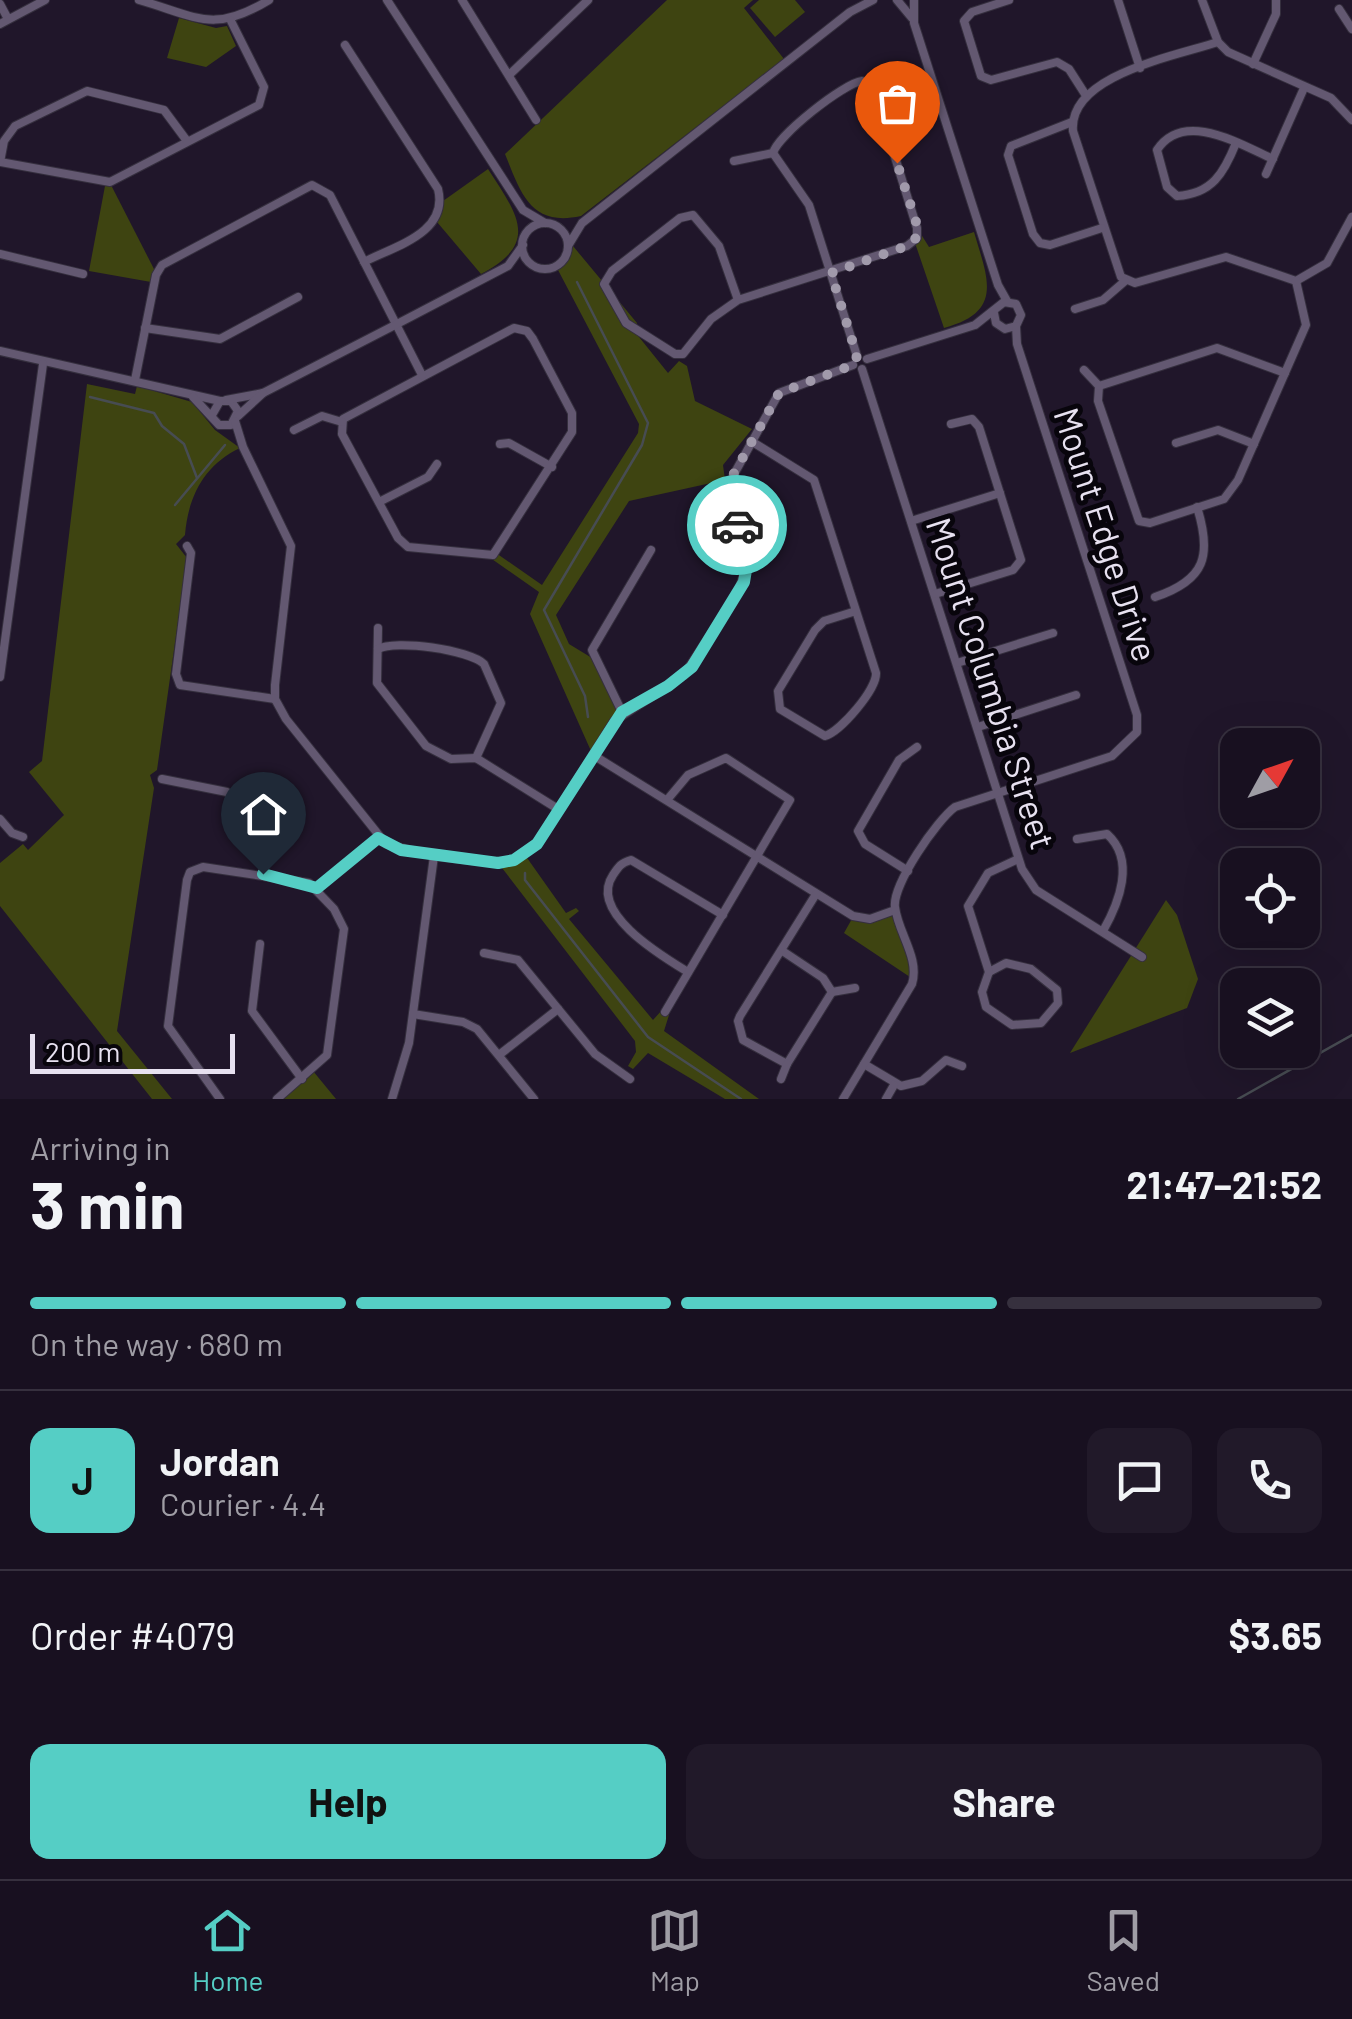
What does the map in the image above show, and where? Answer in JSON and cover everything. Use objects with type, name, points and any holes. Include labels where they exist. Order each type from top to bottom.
[{"type":"street","points":[[0,4],[4,22],[45,0]]},
{"type":"street","points":[[139,0],[210,20],[231,21],[269,0]]},
{"type":"street","points":[[387,0],[523,210],[545,224],[582,223]]},
{"type":"street","points":[[462,0],[536,120]]},
{"type":"street","points":[[509,74],[588,0]]},
{"type":"street","points":[[850,12],[860,0]]},
{"type":"street","points":[[508,266],[555,267],[564,259],[582,223],[850,12],[873,0]]},
{"type":"street","name":"Mount Edge Drive","points":[[899,0],[912,18],[998,285],[1007,301],[1020,309],[1017,344],[1136,715],[1132,741],[1112,756],[999,792]]},
{"type":"street","name":"Mount Edge Drive","points":[[912,18],[914,0]]},
{"type":"street","points":[[1009,0],[972,12],[964,20],[981,76],[991,80],[1057,62],[1069,69],[1085,94]]},
{"type":"street","points":[[1118,0],[1140,68]]},
{"type":"street","points":[[1202,0],[1218,42],[1254,64],[1331,98],[1352,120]]},
{"type":"street","points":[[1254,64],[1276,14],[1276,0]]},
{"type":"street","points":[[1338,9],[1352,29]]},
{"type":"street","points":[[187,141],[164,110],[87,91],[14,126],[4,141],[0,162],[104,182],[187,141],[264,99],[264,87],[231,21]]},
{"type":"street","points":[[1126,281],[1102,228],[1072,122],[1085,94],[1140,68],[1218,42]]},
{"type":"street","points":[[345,45],[438,189],[441,204],[425,230],[364,262]]},
{"type":"street","points":[[738,300],[720,246],[693,214],[680,218],[612,271],[604,284],[626,323],[680,354],[692,348],[711,319],[738,300],[831,273],[907,246],[916,238],[918,228],[872,88],[862,81],[850,84],[776,144],[773,153]]},
{"type":"street","points":[[1266,174],[1304,88]]},
{"type":"street","points":[[1072,122],[1024,137],[1011,146],[1008,155],[1033,234],[1040,243],[1050,245],[1102,228]]},
{"type":"street","points":[[1236,143],[1221,176],[1208,188],[1178,196],[1167,187],[1157,158],[1166,140],[1200,131],[1236,143],[1273,159]]},
{"type":"street","points":[[734,162],[773,153]]},
{"type":"street","points":[[773,153],[809,205],[855,360],[862,370],[867,360]]},
{"type":"street","points":[[135,380],[162,264],[312,185],[330,195],[422,375]]},
{"type":"street","points":[[225,426],[263,393],[508,266],[526,234],[523,210]]},
{"type":"street","points":[[1126,281],[1136,283],[1226,257],[1296,282],[1328,264],[1352,216]]},
{"type":"street","points":[[526,234],[545,224]]},
{"type":"street","points":[[556,226],[568,246]]},
{"type":"street","points":[[523,245],[534,266]]},
{"type":"street","points":[[0,254],[83,274]]},
{"type":"street","points":[[1075,309],[1103,300],[1126,281]]},
{"type":"street","points":[[1099,386],[1096,395],[1135,516],[1150,522],[1231,493],[1306,325],[1296,282]]},
{"type":"street","name":"Mount Edge Drive","points":[[998,285],[996,309],[1002,327],[1017,344]]},
{"type":"street","points":[[146,328],[220,339],[298,298]]},
{"type":"street","points":[[974,326],[1007,301]]},
{"type":"street","points":[[0,352],[236,405],[243,447],[291,546],[275,700],[378,838],[401,850],[434,856],[510,862],[537,844],[622,712],[668,686],[692,667],[744,582],[745,554],[727,492],[783,390],[855,360],[867,360],[974,326],[1016,326]]},
{"type":"street","points":[[294,430],[322,416],[342,422],[514,328],[527,331],[572,413],[572,432],[502,547],[488,557],[408,548],[398,538],[342,434],[342,422]]},
{"type":"street","points":[[1099,386],[1217,348],[1285,373]]},
{"type":"street","points":[[0,677],[43,364]]},
{"type":"street","name":"Mount Columbia Street","points":[[862,370],[1018,859],[1036,890],[1142,958]]},
{"type":"street","points":[[1084,370],[1099,386]]},
{"type":"street","points":[[212,415],[223,400],[263,393]]},
{"type":"street","points":[[193,396],[243,447]]},
{"type":"street","points":[[935,594],[1013,570],[1020,563],[975,421],[951,424]]},
{"type":"street","points":[[1176,443],[1218,430],[1254,444]]},
{"type":"street","points":[[752,441],[814,480],[856,611],[877,683],[836,730],[825,736],[780,710],[778,691],[820,624],[856,611]]},
{"type":"street","points":[[500,444],[510,444],[552,467]]},
{"type":"street","points":[[378,502],[428,476],[437,464]]},
{"type":"street","points":[[912,521],[1000,492]]},
{"type":"street","points":[[1155,597],[1186,585],[1198,567],[1207,544],[1198,507]]},
{"type":"street","points":[[186,546],[191,554],[176,674],[180,685],[275,700]]},
{"type":"street","points":[[622,712],[592,650],[651,550]]},
{"type":"street","points":[[0,558],[14,560]]},
{"type":"street","points":[[378,628],[377,683],[426,746],[451,759],[476,758],[558,809]]},
{"type":"street","points":[[957,663],[1053,632]]},
{"type":"street","points":[[378,648],[390,644],[464,653],[484,664],[501,703],[476,758]]},
{"type":"street","points":[[978,728],[1076,695]]},
{"type":"street","points":[[908,871],[865,844],[858,831],[899,760],[917,747]]},
{"type":"street","points":[[593,755],[816,894],[864,919],[895,910]]},
{"type":"street","points":[[665,1012],[790,800],[744,766],[726,758],[708,763],[680,781],[667,800]]},
{"type":"street","points":[[162,779],[227,792],[264,839],[263,874]]},
{"type":"street","points":[[842,1099],[914,976],[895,910],[895,898],[908,871],[948,811],[999,792]]},
{"type":"street","points":[[0,819],[10,832],[23,837]]},
{"type":"street","points":[[1076,839],[1107,834],[1119,853],[1120,897],[1104,931]]},
{"type":"street","points":[[317,888],[378,838]]},
{"type":"street","points":[[392,1099],[405,1063],[434,856]]},
{"type":"street","points":[[989,972],[1014,963],[1031,970],[1057,990],[1054,1010],[1041,1023],[1022,1026],[992,1014],[982,999],[989,972],[968,906],[988,873],[1018,859]]},
{"type":"street","points":[[688,972],[640,941],[607,899],[606,885],[620,863],[630,860],[723,915]]},
{"type":"street","points":[[220,1099],[168,1026],[187,880],[190,872],[203,867],[263,874],[317,888],[342,921],[344,937],[330,1046],[324,1061],[277,1099]]},
{"type":"street","points":[[787,1064],[743,1040],[737,1027],[816,894]]},
{"type":"street","points":[[260,944],[252,1012],[302,1079]]},
{"type":"street","points":[[781,950],[823,978],[832,992]]},
{"type":"street","points":[[484,953],[518,960],[595,1054],[630,1079]]},
{"type":"street","points":[[781,1079],[832,992],[855,988]]},
{"type":"street","points":[[499,1055],[558,1010]]},
{"type":"street","points":[[413,1014],[471,1025],[534,1099]]},
{"type":"street","points":[[864,1064],[894,1084],[918,1083],[946,1060],[962,1066]]},
{"type":"street","points":[[886,1099],[894,1084]]},
{"type":"green space","points":[[667,0],[753,0],[744,8],[784,59],[581,216],[550,217],[539,212],[523,194],[505,154]]},
{"type":"green space","points":[[759,0],[795,0],[805,12],[775,37],[750,8]]},
{"type":"green space","points":[[179,18],[216,28],[227,26],[236,46],[206,67],[167,58]]},
{"type":"green space","points":[[488,169],[508,200],[518,227],[511,251],[481,274],[437,222],[443,201]]},
{"type":"green space","points":[[111,185],[155,271],[151,282],[89,271],[105,186]]},
{"type":"green space","points":[[919,231],[929,247],[974,232],[987,291],[976,313],[963,321],[944,328],[914,240]]},
{"type":"green space","points":[[573,246],[637,323],[635,332],[668,373],[679,361],[687,366],[695,401],[752,429],[723,465],[725,480],[629,501],[556,615],[569,644],[592,658],[619,709],[591,751],[530,614],[539,592],[489,557],[496,553],[542,585],[638,433],[639,424],[558,270]]},
{"type":"green space","points":[[87,384],[135,394],[137,386],[192,402],[215,430],[240,448],[217,463],[200,484],[185,535],[176,544],[187,558],[157,770],[150,775],[154,788],[117,1031],[172,1099],[152,1099],[0,906],[0,863],[23,844],[28,850],[64,815],[29,772],[42,761]]},
{"type":"green space","points":[[525,855],[566,913],[576,908],[579,911],[569,919],[653,1020],[662,1010],[669,1015],[664,1031],[759,1099],[725,1099],[648,1053],[633,1069],[628,1066],[636,1052],[635,1041],[499,864]]},
{"type":"green space","points":[[1166,900],[1177,915],[1198,979],[1187,1008],[1070,1053]]},
{"type":"green space","points":[[893,911],[915,974],[913,979],[844,933],[853,917]]},
{"type":"green space","points":[[313,1071],[336,1099],[278,1099]]},
{"type":"waterway","points":[[577,282],[648,423],[642,445],[544,610],[585,696],[588,717]]},
{"type":"waterway","points":[[90,397],[154,413],[162,426],[184,444],[197,478]]},
{"type":"waterway","points":[[175,505],[225,445]]},
{"type":"waterway","points":[[525,873],[525,880],[648,1037],[741,1099]]},
{"type":"waterway","points":[[1238,1099],[1352,1035]]},
{"type":"way so far","points":[[737,525],[728,500],[728,484],[774,400],[794,384],[853,365],[857,356],[831,273],[907,246],[916,238],[918,228],[897,163]]},
{"type":"route","points":[[263,874],[317,888],[378,838],[401,850],[498,863],[510,862],[533,847],[614,721],[692,667],[744,582],[747,564],[737,525]]}]
